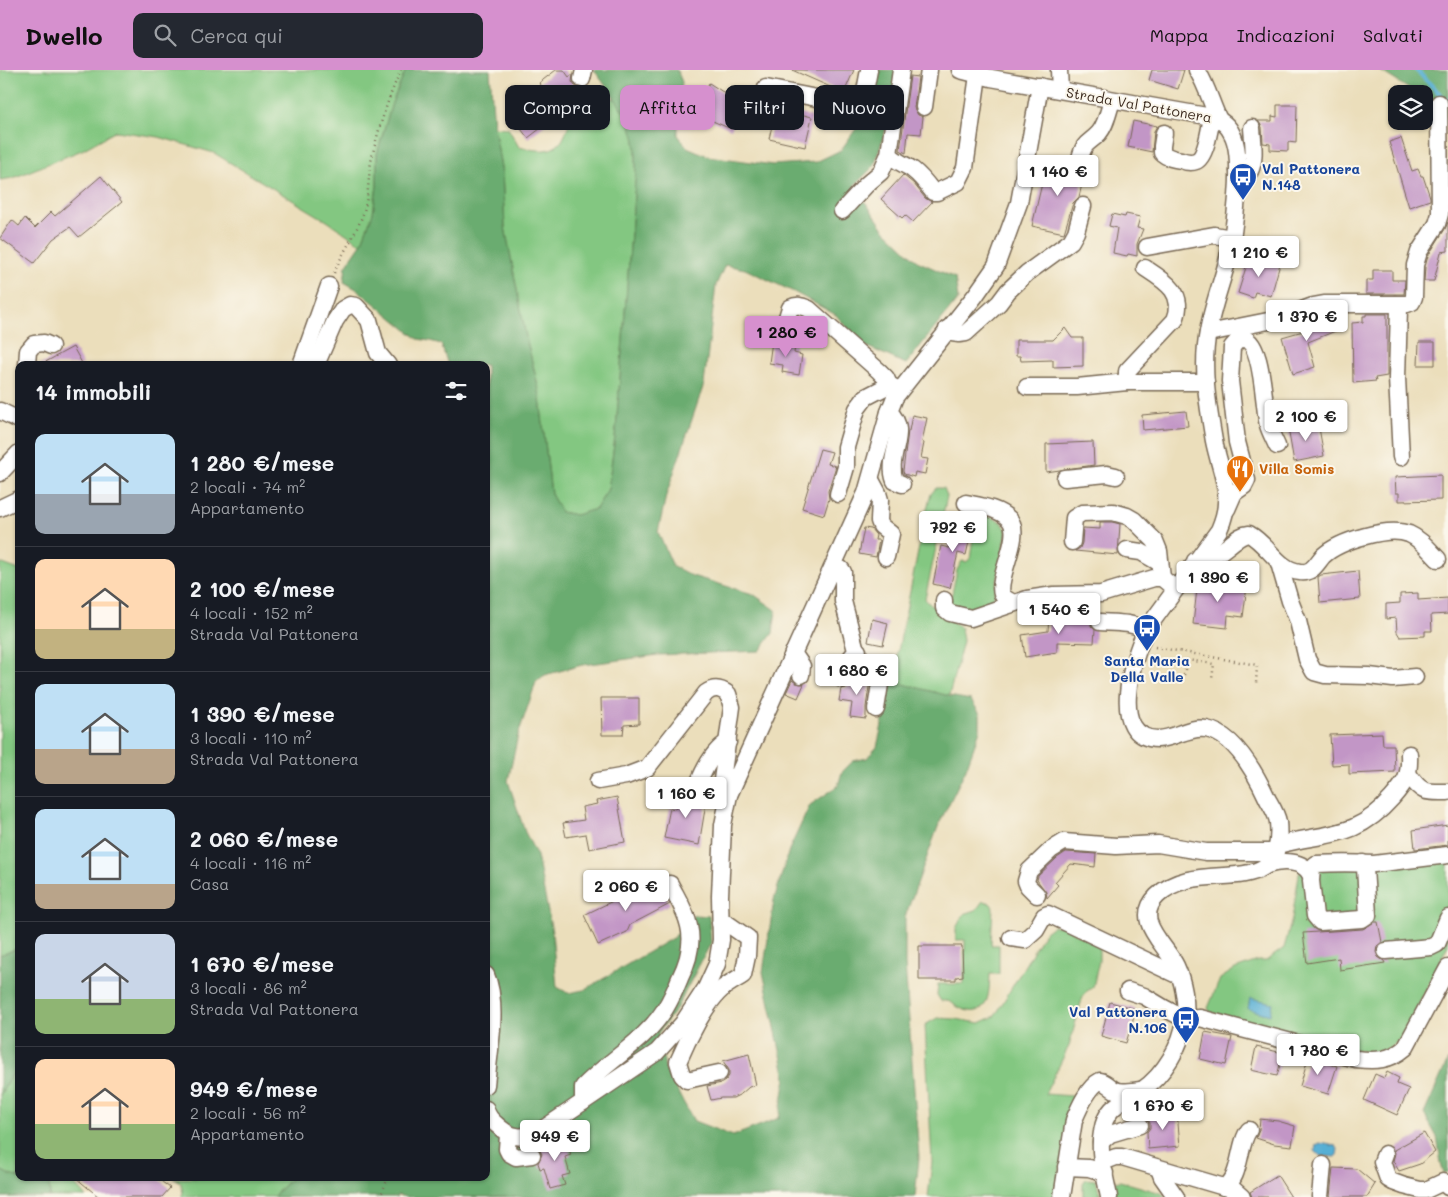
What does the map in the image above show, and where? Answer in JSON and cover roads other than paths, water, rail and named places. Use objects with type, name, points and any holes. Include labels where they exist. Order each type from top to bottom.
[{"type":"street","points":[[804,96],[857,106],[861,105],[869,70]]},
{"type":"street","points":[[842,211],[881,172],[889,154],[901,70]]},
{"type":"street","points":[[924,107],[929,70]]},
{"type":"street","name":"Strada Val Pattonera","points":[[960,70],[978,75],[1000,74],[1040,86],[1216,118],[1227,126],[1236,143],[1238,171],[1232,238],[1208,333],[1205,357],[1206,382],[1214,442],[1226,490],[1226,511],[1219,530],[1195,561],[1166,577],[1132,668],[1128,711],[1132,727],[1137,733],[1152,739],[1162,739],[1196,728],[1203,728],[1218,733],[1227,739],[1238,750],[1250,767],[1278,819],[1274,854]]},
{"type":"street","points":[[1059,70],[1060,90]]},
{"type":"street","points":[[1164,133],[1162,153],[1168,158],[1189,162],[1197,161],[1201,158],[1216,118],[1205,83],[1198,70]]},
{"type":"street","points":[[889,154],[895,161],[912,168],[932,192],[937,192],[958,182],[967,160],[978,75]]},
{"type":"street","points":[[838,494],[846,467],[846,447],[857,409],[866,397],[894,387],[975,296],[996,266],[1019,203],[1040,86]]},
{"type":"street","points":[[1080,158],[1083,146],[1099,132],[1109,112],[1112,100]]},
{"type":"street","points":[[1208,333],[1278,319],[1324,304],[1407,304],[1412,302],[1414,297],[1415,265],[1419,252],[1437,224],[1440,214],[1439,103]]},
{"type":"street","points":[[1238,171],[1250,171],[1252,168],[1252,128]]},
{"type":"street","points":[[947,329],[952,333],[966,333],[1027,274],[1071,241],[1076,232],[1082,206]]},
{"type":"street","points":[[1148,247],[1214,235],[1232,238]]},
{"type":"street","points":[[1127,382],[1127,371],[1175,320],[1178,313],[1177,298],[1172,289],[1145,268]]},
{"type":"street","points":[[302,361],[329,286]]},
{"type":"street","points":[[1395,304],[1399,308],[1397,378],[1401,457]]},
{"type":"street","points":[[318,361],[335,321],[343,309],[350,305],[356,306],[369,320],[378,352],[385,361]]},
{"type":"street","points":[[781,336],[790,308],[801,305],[809,309],[894,387]]},
{"type":"street","points":[[1226,511],[1234,493],[1244,486],[1247,480],[1237,442],[1230,381],[1232,347],[1240,338],[1248,341],[1259,361],[1268,425],[1277,446]]},
{"type":"street","points":[[28,361],[28,351],[34,344],[44,342],[51,346]]},
{"type":"street","points":[[1027,387],[1069,387],[1127,382],[1206,382]]},
{"type":"street","points":[[490,1117],[508,1135],[523,1136],[533,1134],[656,1052],[683,1023],[706,988],[717,964],[721,940],[723,825],[728,796],[866,493],[871,480],[894,387]]},
{"type":"street","points":[[0,411],[15,418]]},
{"type":"street","points":[[888,412],[896,418],[898,427],[891,468],[892,475],[895,481],[902,484]]},
{"type":"street","points":[[0,473],[15,457]]},
{"type":"street","points":[[1065,478],[1107,474],[1116,476]]},
{"type":"street","points":[[871,480],[880,500],[879,521],[881,526],[891,534],[886,557]]},
{"type":"street","points":[[0,508],[15,501]]},
{"type":"street","points":[[966,503],[994,509],[1010,520],[1013,529],[1012,540],[1002,582],[1002,593],[1005,598],[1014,603]]},
{"type":"street","points":[[1072,542],[1074,518],[1078,514],[1113,512],[1128,516],[1155,541],[1166,577]]},
{"type":"street","points":[[1279,563],[1298,572],[1307,572],[1314,568],[1324,556],[1336,547],[1356,538],[1389,532],[1409,534],[1423,544],[1438,559]]},
{"type":"street","points":[[1195,561],[1205,560],[1227,548],[1241,536],[1249,534],[1263,544],[1279,563],[1308,659],[1314,672],[1324,675],[1369,676],[1393,679],[1415,677]]},
{"type":"street","points":[[1127,550],[1141,552],[1166,577]]},
{"type":"street","points":[[833,567],[841,569],[843,572],[843,601],[858,651],[859,662],[876,671],[880,678],[876,709]]},
{"type":"street","points":[[944,600],[944,608],[950,613],[970,618],[1027,599],[1054,595],[1101,594],[1154,578],[1166,577]]},
{"type":"street","points":[[1100,622],[1129,623],[1142,637]]},
{"type":"street","points":[[842,678],[844,669],[852,655],[858,651]]},
{"type":"street","points":[[793,653],[802,666],[802,675]]},
{"type":"street","points":[[598,781],[626,776],[648,768],[700,699],[712,689],[723,690],[731,699],[732,707],[722,784],[728,796]]},
{"type":"street","points":[[697,787],[708,762],[722,745],[728,742]]},
{"type":"street","points":[[1038,895],[1028,886],[1026,881],[1029,871],[1064,842],[1116,846],[1158,844],[1206,852],[1274,854],[1348,831],[1363,824],[1386,804],[1403,785],[1409,775],[1409,754]]},
{"type":"street","points":[[1409,775],[1417,788],[1428,792],[1448,792]]},
{"type":"street","points":[[1274,854],[1283,862],[1302,865],[1307,868],[1310,874],[1315,916],[1320,922],[1365,918],[1369,912],[1363,863]]},
{"type":"street","points":[[1109,1197],[1101,1142],[1103,1126],[1108,1113],[1116,1104],[1142,1090],[1158,1077],[1173,1055],[1185,1018],[1184,1000],[1179,976],[1172,958],[1157,939],[1150,926],[1148,917],[1149,907],[1155,897],[1167,887],[1181,880],[1197,877],[1246,875],[1259,871],[1274,854]]},
{"type":"street","points":[[1310,874],[1316,864],[1374,864],[1448,855]]},
{"type":"street","points":[[583,1102],[583,1087],[637,1041],[655,1022],[665,1009],[683,972],[689,953],[691,936],[683,909],[670,884]]},
{"type":"street","points":[[1011,938],[1025,940],[1036,930],[1044,916],[1048,914],[1179,976]]},
{"type":"street","points":[[1386,951],[1431,947],[1437,944],[1448,918]]},
{"type":"street","points":[[719,1073],[687,1080],[682,1075],[678,1062],[713,998],[723,988],[743,975],[748,938],[728,924],[720,923]]},
{"type":"street","points":[[1128,991],[1144,996],[1155,1004],[1185,1018],[1200,1018],[1356,1058],[1379,1060],[1398,1054],[1405,1048],[1448,968]]},
{"type":"street","points":[[490,987],[492,1007],[490,1033]]},
{"type":"street","points":[[1062,1197],[1074,1120],[1096,1084],[1100,1081],[1106,1082],[1115,1090],[1122,1091],[1142,1090]]},
{"type":"street","points":[[1101,1142],[1110,1134],[1140,1125]]},
{"type":"street","points":[[1224,1187],[1228,1186],[1234,1176],[1245,1136],[1249,1130]]},
{"type":"street","points":[[508,1135],[507,1149],[509,1153],[516,1156],[532,1155]]},
{"type":"street","points":[[1385,1154],[1382,1162],[1388,1178],[1393,1182],[1420,1190],[1426,1190],[1443,1182],[1447,1183],[1447,1193],[1442,1197]]},
{"type":"street","points":[[1066,1168],[1104,1168],[1116,1157],[1122,1157],[1233,1189],[1242,1197]]},
{"type":"street","points":[[1320,1197],[1323,1165]]},
{"type":"street","points":[[1159,1169],[1162,1177],[1176,1197]]},
{"type":"water","points":[[1250,998],[1273,1003],[1270,1015],[1248,1009]]},
{"type":"water","points":[[1320,1143],[1336,1146],[1338,1149],[1337,1155],[1335,1157],[1320,1156],[1315,1151],[1316,1145]]},
{"type":"waterway","points":[[1416,70],[1448,102]]},
{"type":"place","name":"Val Pattonera N.148","points":[[1243,201]]},
{"type":"place","name":"Villa Somis","points":[[1240,493]]},
{"type":"place","name":"Santa Maria Della Valle","points":[[1147,652]]},
{"type":"place","name":"Val Pattonera N.106","points":[[1186,1044]]}]
